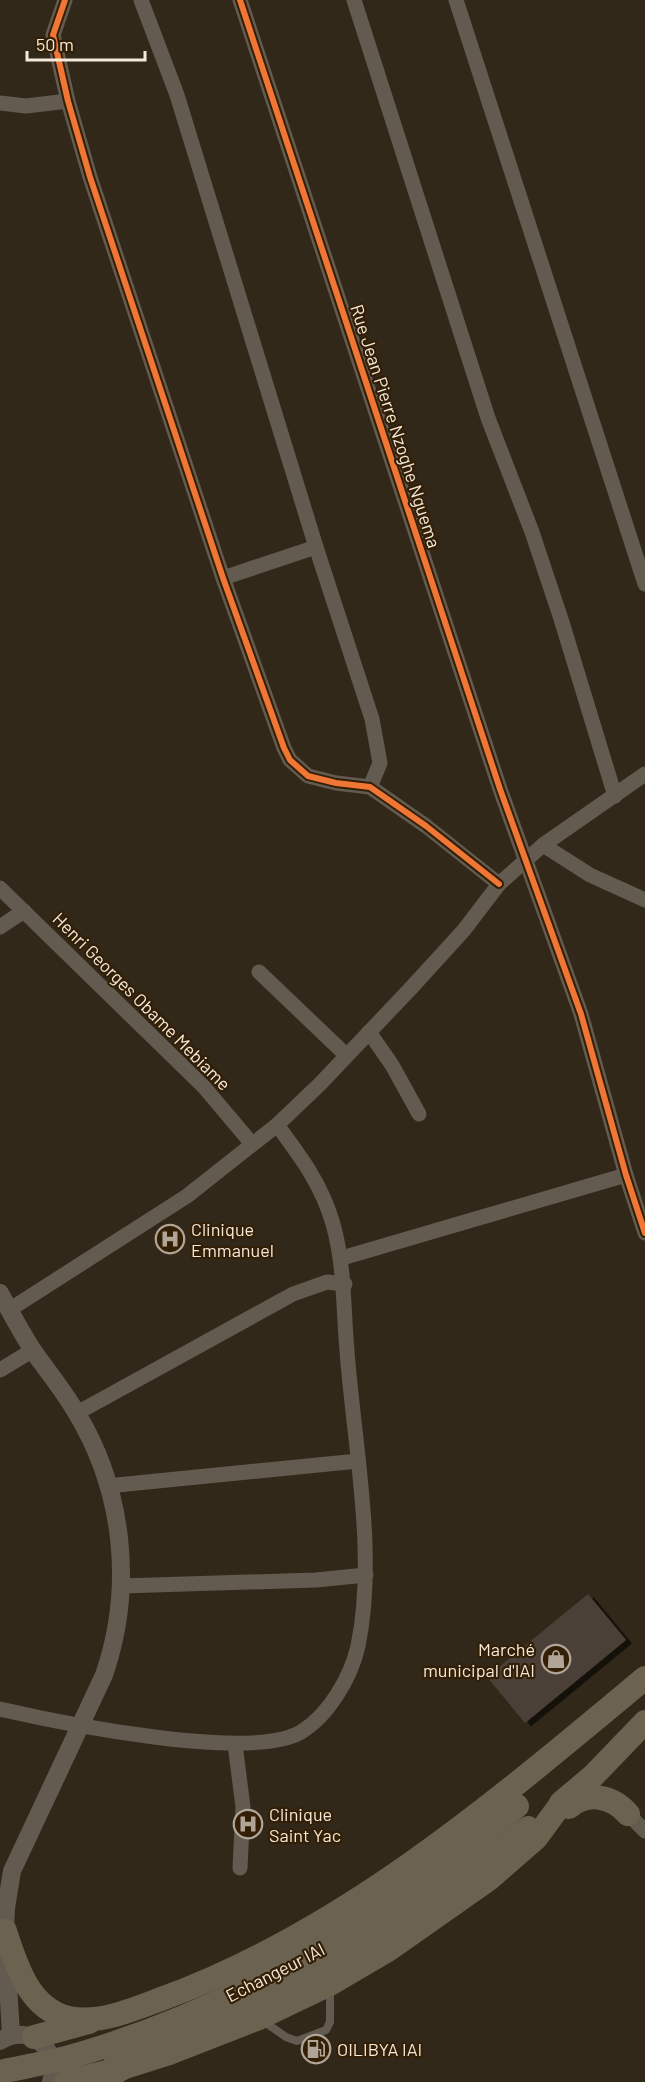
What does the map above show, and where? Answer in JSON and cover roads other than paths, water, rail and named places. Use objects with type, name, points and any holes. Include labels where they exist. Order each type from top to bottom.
[{"type":"highway","name":"Echangeur IAI","points":[[0,2072],[78,2055],[123,2040],[276,1975],[353,1930],[418,1886],[517,1806],[645,1679]]},
{"type":"highway","points":[[15,2038],[95,2020],[162,1999],[270,1951],[387,1880],[514,1787],[645,1679]]},
{"type":"highway","points":[[66,2082],[169,2053],[260,2018],[330,1984],[388,1950],[489,1879],[532,1833],[571,1801],[645,1722]]},
{"type":"highway","points":[[571,1801],[611,1801],[628,1814]]},
{"type":"highway","name":"Echangeur IAI","points":[[30,2082],[82,2069],[152,2047],[196,2030],[335,1965],[532,1833]]},
{"type":"highway","points":[[4,1918],[20,1974],[39,2000],[53,2012],[68,2018],[95,2020]]},
{"type":"highway","points":[[97,2082],[125,2067]]},
{"type":"street","points":[[64,0],[52,35],[93,188],[223,578],[277,730],[290,760],[308,776],[336,783],[370,787],[426,826],[499,884]]},
{"type":"street","points":[[141,0],[177,95],[316,547],[372,719],[381,763],[370,787]]},
{"type":"street","name":"Rue Jean Pierre Nzoghe Nguema","points":[[240,0],[524,860],[560,952],[581,1014],[626,1175],[645,1233]]},
{"type":"street","points":[[354,0],[488,418],[532,532],[561,618],[615,796]]},
{"type":"street","points":[[456,0],[645,584]]},
{"type":"street","points":[[0,104],[26,106],[68,101]]},
{"type":"street","points":[[223,578],[316,547]]},
{"type":"street","points":[[9,1310],[187,1196],[277,1125],[369,1032],[464,930],[499,884],[524,860],[645,774]]},
{"type":"street","points":[[543,845],[590,875],[645,900]]},
{"type":"street","name":"Henri Georges Obame Mebiame","points":[[0,888],[204,1087],[252,1144]]},
{"type":"street","points":[[0,927],[24,911]]},
{"type":"street","points":[[260,972],[346,1055]]},
{"type":"street","points":[[369,1032],[392,1065],[419,1114]]},
{"type":"street","points":[[0,1709],[79,1727],[235,1744],[275,1741],[298,1733],[321,1715],[349,1675],[357,1649],[366,1575],[358,1461],[346,1350],[345,1284],[342,1258],[318,1184],[277,1125]]},
{"type":"street","points":[[342,1258],[626,1175]]},
{"type":"street","points":[[77,1413],[293,1293],[327,1282],[345,1284]]},
{"type":"street","points":[[0,1293],[33,1350],[77,1413],[107,1486],[121,1542],[122,1586],[114,1645],[79,1727],[12,1871],[4,1918],[6,1976],[15,2038],[43,2043],[52,2058],[54,2070],[51,2082]]},
{"type":"street","points":[[0,1370],[33,1350]]},
{"type":"street","points":[[107,1486],[358,1461]]},
{"type":"street","points":[[122,1586],[316,1580],[366,1575]]},
{"type":"street","points":[[235,1744],[243,1807],[240,1868]]},
{"type":"street","points":[[628,1814],[645,1831]]},
{"type":"lane","points":[[260,2018],[286,2037],[297,2041],[326,2030],[330,2022],[330,1984]]},
{"type":"place","name":"Clinique Emmanuel","points":[[170,1239]]},
{"type":"place","name":"Marché municipal d'IAI","points":[[556,1659]]},
{"type":"place","name":"Clinique Saint Yac","points":[[248,1824]]},
{"type":"place","name":"OILIBYA IAI","points":[[316,2049]]}]
